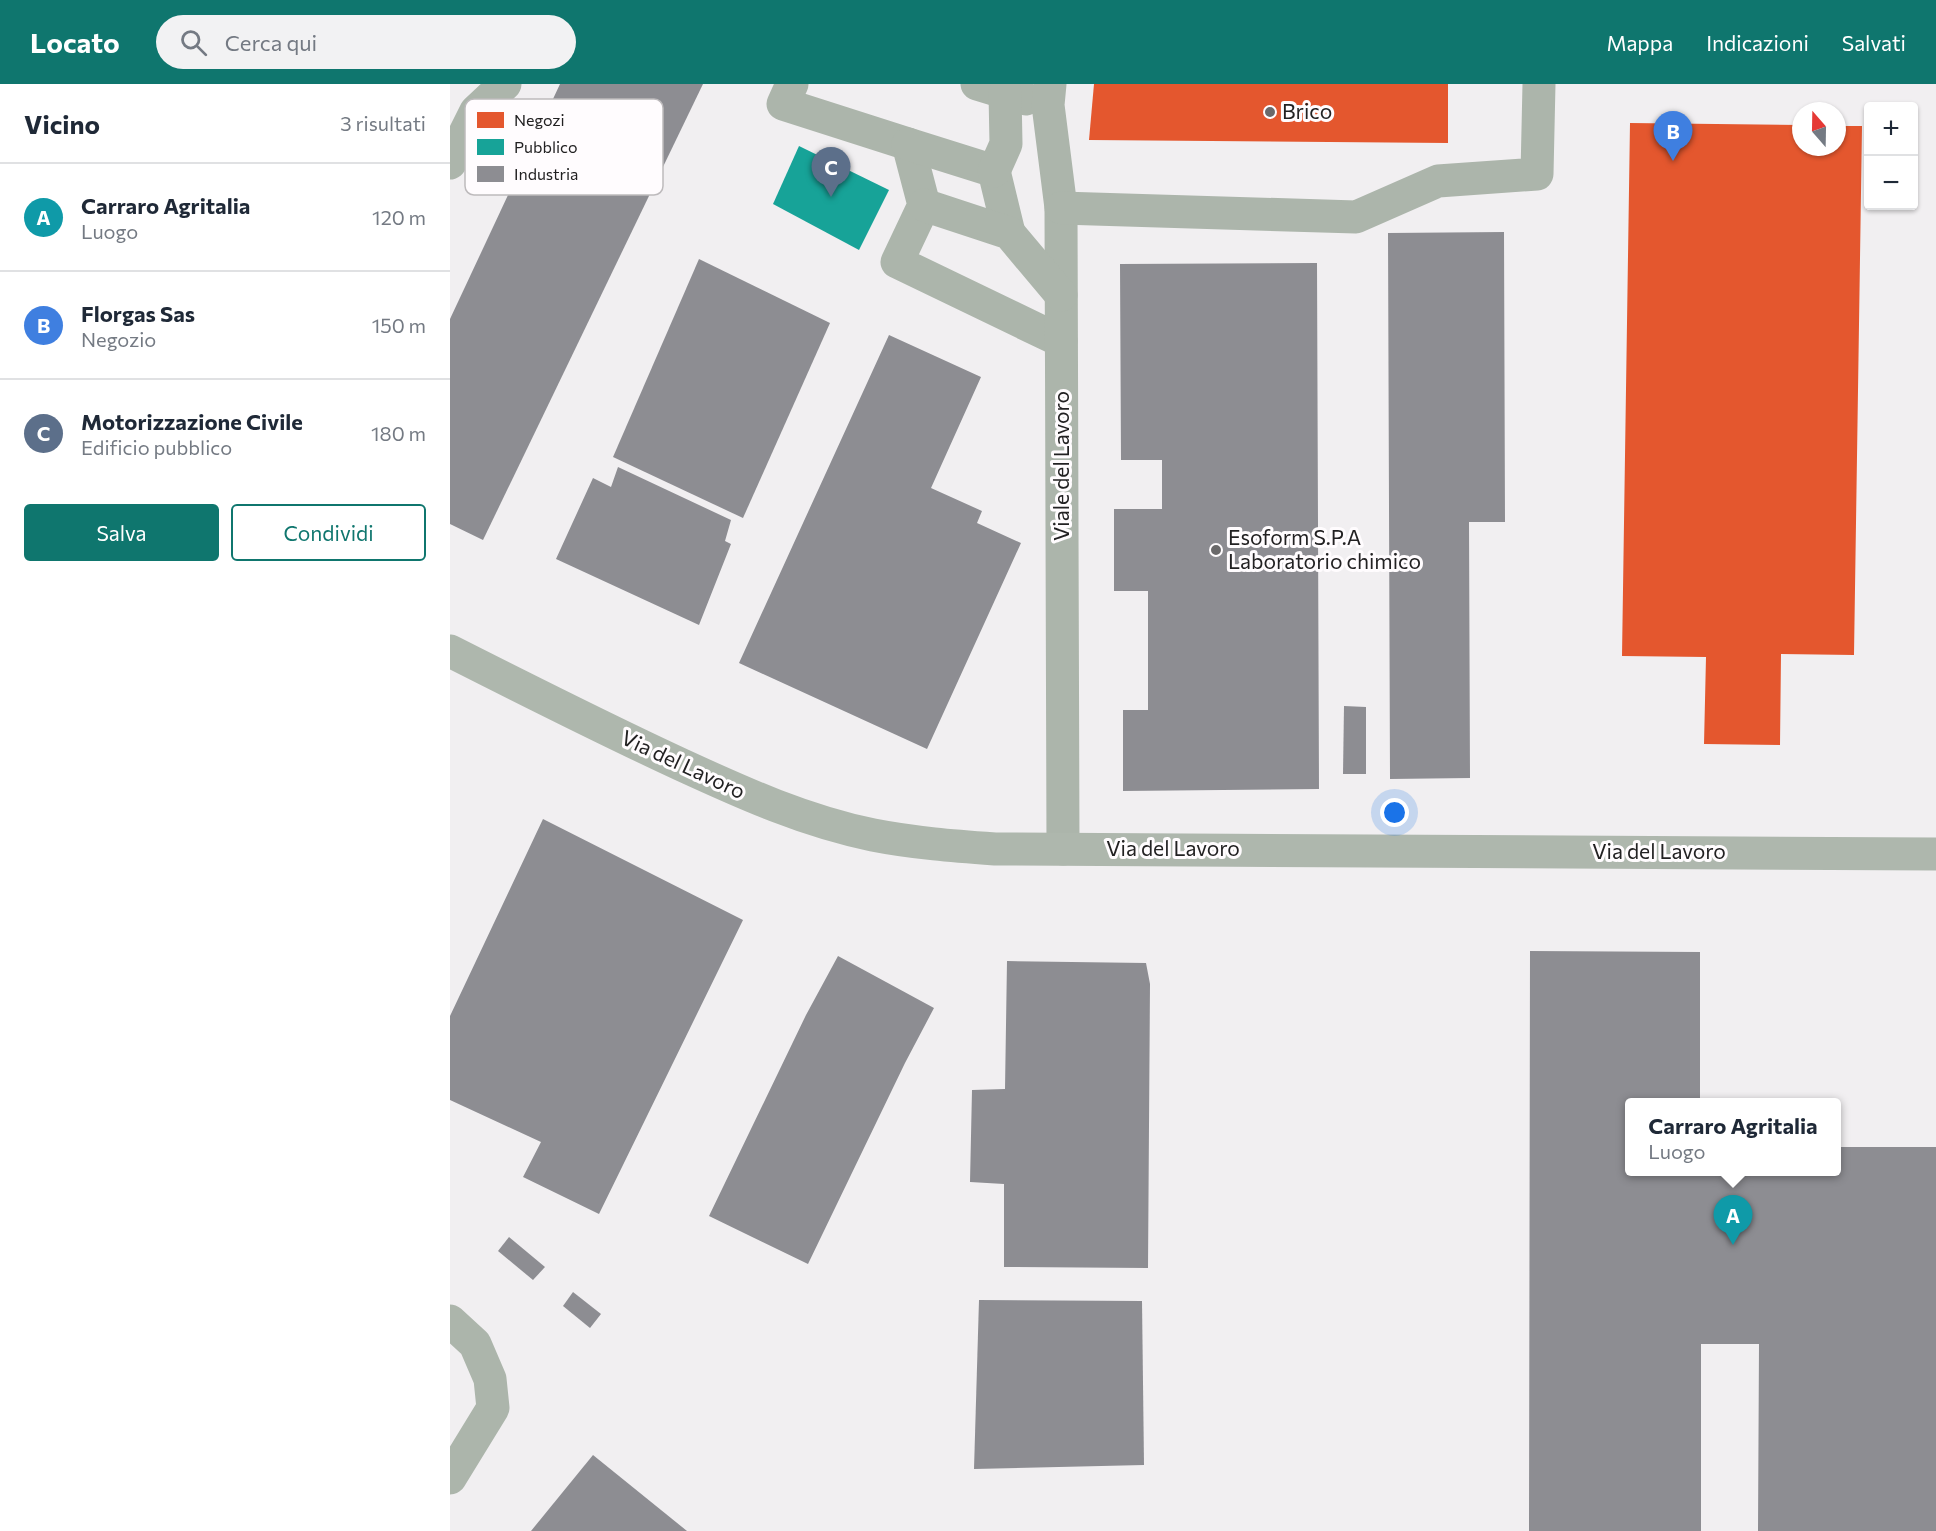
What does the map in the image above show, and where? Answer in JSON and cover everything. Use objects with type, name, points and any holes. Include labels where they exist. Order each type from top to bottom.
[{"type":"main road","name":"Via del Lavoro","points":[[450,651],[610,732],[771,805],[873,835],[928,844],[995,849],[1936,854]]},
{"type":"street","points":[[489,99],[505,84]]},
{"type":"street","points":[[792,84],[783,104],[994,171]]},
{"type":"street","points":[[1060,208],[1356,217],[1438,181],[1537,174],[1539,84]]},
{"type":"street","points":[[1049,94],[991,88],[1006,144],[994,171],[1009,232],[1061,294]]},
{"type":"street","name":"Viale del Lavoro","points":[[1049,94],[1060,208],[1063,849]]},
{"type":"street","points":[[450,163],[465,133]]},
{"type":"street","points":[[908,144],[924,205],[897,262],[1061,341]]},
{"type":"street","points":[[924,205],[1009,232]]},
{"type":"street","points":[[450,1321],[475,1344],[490,1379],[493,1408],[450,1478]]},
{"type":"building: Negozi","name":"Brico","points":[[1094,84],[1448,84],[1448,143],[1089,140]]},
{"type":"building: Negozi","points":[[1630,123],[1792,125],[1792,156],[1846,156],[1846,126],[1862,126],[1854,655],[1781,654],[1780,745],[1704,744],[1706,657],[1622,656]]},
{"type":"building: Pubblico","points":[[799,146],[889,190],[859,250],[773,204]]},
{"type":"building: Industria","points":[[560,84],[703,84],[663,167],[663,99],[553,99]]},
{"type":"building: Industria","points":[[508,195],[649,195],[483,540],[450,524],[450,319]]},
{"type":"building: Industria","points":[[1504,232],[1505,522],[1469,522],[1470,778],[1390,779],[1388,233]]},
{"type":"building: Industria","points":[[699,259],[830,323],[743,518],[613,457]]},
{"type":"building: Industria","name":"Esoform S.P.A Laboratorio chimico","points":[[1317,263],[1319,789],[1123,791],[1123,710],[1148,710],[1148,591],[1114,591],[1114,509],[1162,509],[1162,460],[1121,460],[1120,264]]},
{"type":"building: Industria","points":[[889,335],[981,377],[931,488],[982,511],[977,523],[1021,543],[927,749],[739,663]]},
{"type":"building: Industria","points":[[618,467],[731,520],[725,541],[731,544],[699,625],[556,559],[593,478],[611,487]]},
{"type":"building: Industria","points":[[1344,706],[1366,707],[1366,774],[1343,774]]},
{"type":"building: Industria","points":[[543,819],[743,920],[599,1214],[523,1177],[541,1142],[450,1100],[450,1016]]},
{"type":"building: Industria","points":[[1530,951],[1700,952],[1700,1098],[1625,1098],[1625,1176],[1841,1176],[1841,1147],[1936,1147],[1936,1531],[1758,1531],[1759,1344],[1701,1344],[1701,1531],[1529,1531]]},
{"type":"building: Industria","points":[[838,956],[934,1008],[808,1264],[709,1216],[806,1015]]},
{"type":"building: Industria","points":[[1007,961],[1146,963],[1150,984],[1148,1268],[1004,1267],[1004,1184],[970,1182],[972,1090],[1005,1089]]},
{"type":"building: Industria","points":[[509,1237],[545,1267],[533,1280],[498,1251]]},
{"type":"building: Industria","points":[[573,1292],[601,1314],[590,1328],[563,1306]]},
{"type":"building: Industria","points":[[979,1300],[1142,1301],[1144,1465],[974,1469]]},
{"type":"building: Industria","points":[[593,1455],[687,1531],[531,1531]]},
{"type":"place","name":"Brico","points":[[1270,112]]},
{"type":"place","name":"Florgas Sas","points":[[1673,161]]},
{"type":"place","name":"Motorizzazione Civile","points":[[831,197]]},
{"type":"place","name":"Esoform S.P.A Laboratorio chimico","points":[[1216,550]]},
{"type":"place","name":"Carraro Agritalia","points":[[1733,1245]]}]
